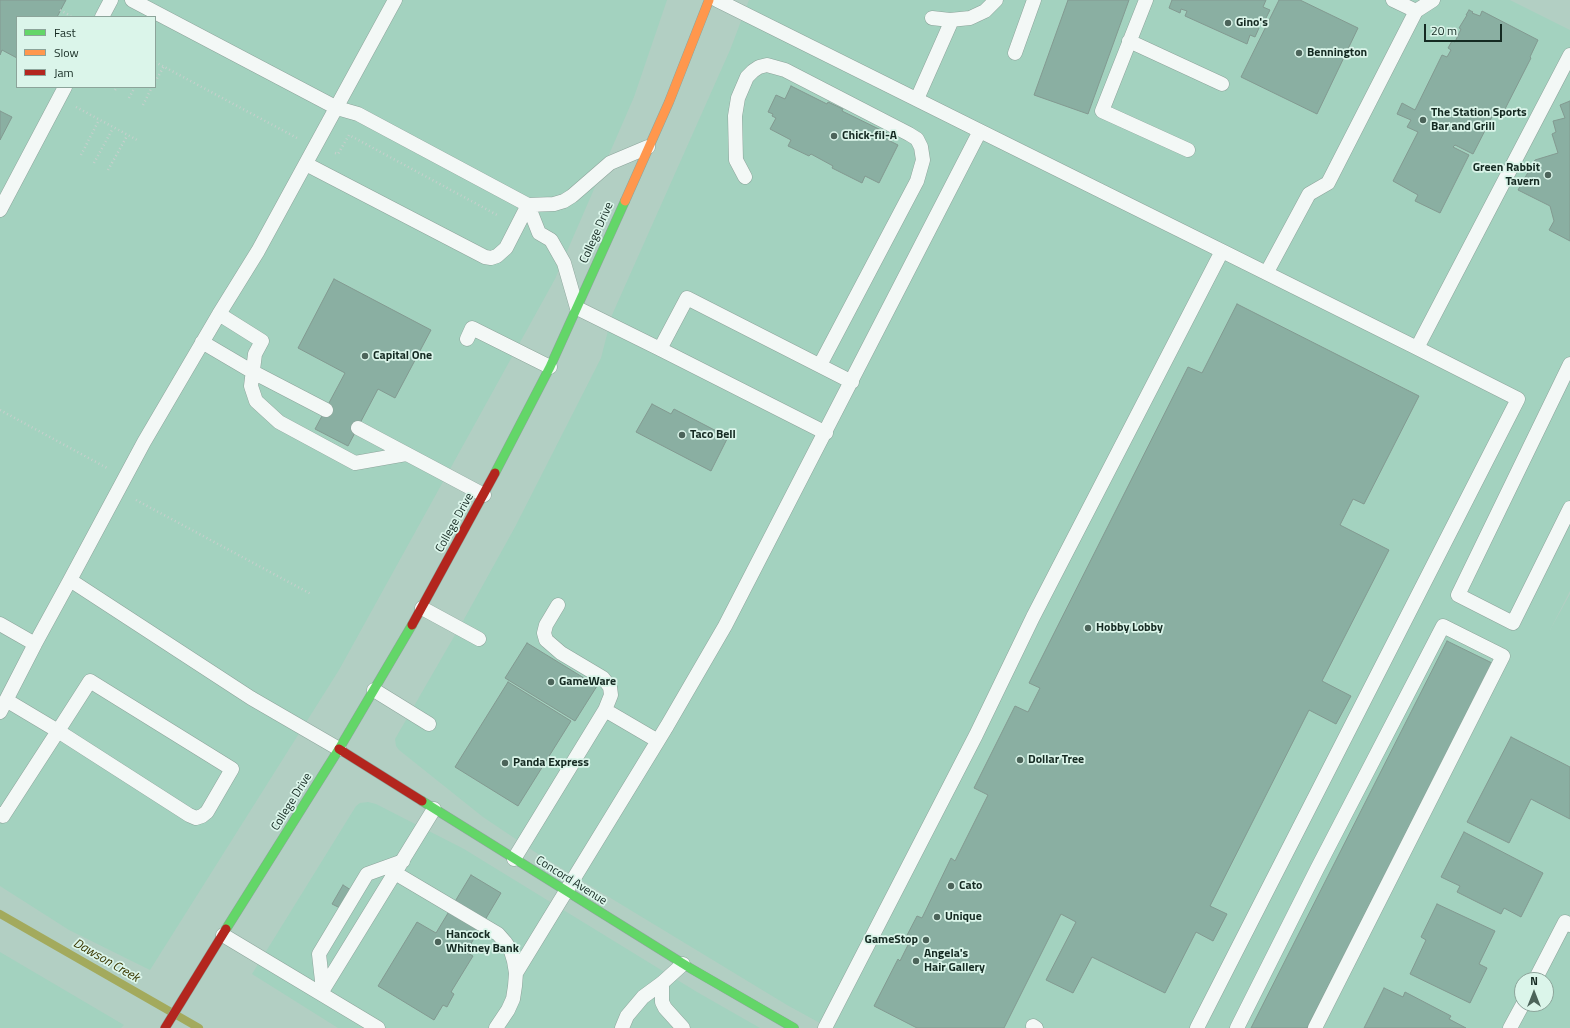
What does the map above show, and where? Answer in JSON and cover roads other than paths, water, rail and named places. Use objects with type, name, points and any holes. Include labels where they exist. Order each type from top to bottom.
[{"type":"street","name":"College Drive","points":[[166,1028],[339,749],[422,608],[484,495],[550,367],[577,308],[669,102],[709,0]]},
{"type":"street","name":"Concord Avenue","points":[[339,749],[565,892],[683,964],[794,1028]]},
{"type":"lane","points":[[103,16],[111,0]]},
{"type":"lane","points":[[132,0],[337,108],[358,114],[528,205],[554,204],[564,201],[572,196],[610,162],[648,148]]},
{"type":"lane","points":[[0,712],[144,442],[202,342],[258,251],[395,0]]},
{"type":"lane","points":[[717,0],[1267,272],[1518,399],[1197,1028]]},
{"type":"lane","points":[[932,18],[952,20],[970,18],[985,11],[996,0]]},
{"type":"lane","points":[[1015,53],[1034,0]]},
{"type":"lane","points":[[1146,0],[1102,111],[1188,150]]},
{"type":"lane","points":[[1394,0],[1416,11]]},
{"type":"lane","points":[[1267,272],[1309,194],[1328,183],[1416,11],[1433,0]]},
{"type":"lane","points":[[917,99],[952,20]]},
{"type":"lane","points":[[1129,41],[1222,84]]},
{"type":"lane","points":[[1417,348],[1570,55]]},
{"type":"lane","points":[[745,177],[736,160],[735,116],[738,98],[747,77],[759,67],[767,65],[785,70],[909,134],[917,139],[921,147],[924,160],[917,181],[820,365]]},
{"type":"lane","points":[[0,210],[64,88]]},
{"type":"lane","points":[[516,973],[658,741],[725,626],[826,433],[980,131]]},
{"type":"lane","points":[[306,164],[484,257],[491,258],[497,256],[506,248],[528,205]]},
{"type":"lane","points":[[528,205],[539,233],[551,240],[564,263],[577,308],[660,348],[826,433]]},
{"type":"lane","points":[[825,1028],[976,735],[1033,617],[1222,251]]},
{"type":"lane","points":[[660,348],[687,298],[852,382]]},
{"type":"lane","points":[[219,314],[262,341],[255,354],[251,386],[256,401],[279,422],[355,463],[406,454]]},
{"type":"lane","points":[[467,339],[472,328],[550,367]]},
{"type":"lane","points":[[202,342],[253,372],[326,410]]},
{"type":"lane","points":[[1570,364],[1458,595],[1513,623],[1570,508]]},
{"type":"lane","points":[[358,428],[484,495]]},
{"type":"lane","points":[[70,580],[251,698],[339,749]]},
{"type":"lane","points":[[514,859],[605,710],[612,695],[608,682],[561,653],[546,640],[544,633],[546,625],[558,605]]},
{"type":"lane","points":[[422,608],[479,638]]},
{"type":"lane","points":[[0,624],[35,644]]},
{"type":"lane","points":[[1237,1028],[1317,869],[1443,626],[1503,656],[1316,1028]]},
{"type":"lane","points":[[0,814],[3,816],[58,731],[90,681],[232,769],[207,812],[196,818],[188,816],[58,731],[6,700]]},
{"type":"lane","points":[[374,690],[429,724]]},
{"type":"lane","points":[[605,710],[658,741]]},
{"type":"lane","points":[[322,992],[434,810]]},
{"type":"lane","points":[[322,992],[319,954],[367,874],[403,861]]},
{"type":"lane","points":[[395,873],[498,934],[511,951],[516,973],[513,999],[508,1010],[496,1028]]},
{"type":"lane","points":[[1539,972],[1565,922],[1570,925]]},
{"type":"lane","points":[[223,935],[322,992],[378,1028]]},
{"type":"lane","points":[[622,1028],[635,1005],[683,964]]},
{"type":"lane","points":[[662,983],[662,1002],[665,1008],[683,1028]]},
{"type":"lane","points":[[1510,1028],[1519,1012]]},
{"type":"waterway","name":"Dawson Creek","points":[[0,914],[199,1028]]},
{"type":"place","name":"Gino's","points":[[1228,23]]},
{"type":"place","name":"Bennington","points":[[1299,53]]},
{"type":"place","name":"The Station Sports Bar and Grill","points":[[1423,120]]},
{"type":"place","name":"Chick-fil-A","points":[[834,136]]},
{"type":"place","name":"Green Rabbit Tavern","points":[[1548,175]]},
{"type":"place","name":"Capital One","points":[[365,356]]},
{"type":"place","name":"Taco Bell","points":[[682,435]]},
{"type":"place","name":"Hobby Lobby","points":[[1088,628]]},
{"type":"place","name":"GameWare","points":[[551,682]]},
{"type":"place","name":"Dollar Tree","points":[[1020,760]]},
{"type":"place","name":"Panda Express","points":[[505,763]]},
{"type":"place","name":"Cato","points":[[951,886]]},
{"type":"place","name":"Unique","points":[[937,917]]},
{"type":"place","name":"GameStop","points":[[926,940]]},
{"type":"place","name":"Hancock Whitney Bank","points":[[438,942]]},
{"type":"place","name":"Angela's Hair Gallery","points":[[916,961]]}]
